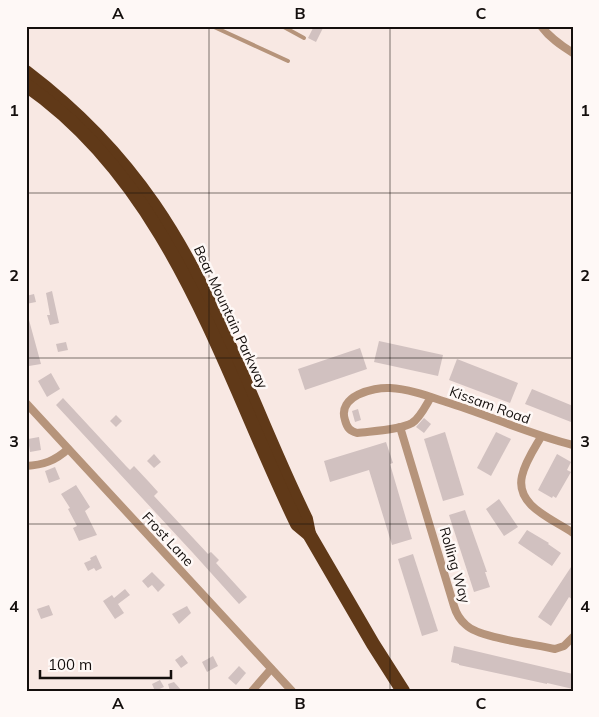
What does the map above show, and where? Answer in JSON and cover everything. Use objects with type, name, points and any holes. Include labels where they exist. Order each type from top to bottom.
[{"type":"highway","name":"Bear Mountain Parkway","points":[[26,72],[72,109],[106,143],[145,192],[168,226],[188,260],[216,317],[306,519],[309,534],[373,644],[403,691]]},
{"type":"highway","name":"Bear Mountain Parkway","points":[[26,85],[58,110],[88,139],[119,174],[156,226],[193,292],[297,524],[309,534]]},
{"type":"street","points":[[541,26],[548,35],[573,53]]},
{"type":"street","name":"Kissam Road","points":[[400,427],[357,433],[347,427],[344,411],[351,399],[357,394],[380,388],[392,388],[431,397],[488,416],[541,437],[573,445]]},
{"type":"street","points":[[400,427],[412,423],[431,397]]},
{"type":"street","name":"Frost Lane","points":[[26,403],[292,691]]},
{"type":"street","name":"Rolling Way","points":[[400,427],[454,606],[457,614],[466,626],[481,634],[555,649],[564,646],[573,637]]},
{"type":"street","name":"Kissam Road","points":[[541,437],[522,476],[521,486],[523,494],[528,503],[573,533]]},
{"type":"street","points":[[26,466],[43,465],[68,449]]},
{"type":"street","points":[[252,691],[271,669]]},
{"type":"lane","points":[[212,26],[288,61]]},
{"type":"lane","points":[[282,26],[304,38]]},
{"type":"building","points":[[314,26],[324,26],[316,42],[308,38]]},
{"type":"building","points":[[52,291],[59,323],[50,325],[47,315],[50,315],[46,293]]},
{"type":"building","points":[[34,294],[36,302],[26,304],[26,296]]},
{"type":"building","points":[[26,320],[29,320],[41,364],[29,366],[26,356]]},
{"type":"building","points":[[379,341],[443,355],[438,376],[374,362]]},
{"type":"building","points":[[66,342],[68,350],[58,352],[56,344]]},
{"type":"building","points":[[360,348],[367,369],[305,390],[298,369]]},
{"type":"building","points":[[457,359],[518,383],[510,403],[449,380]]},
{"type":"building","points":[[51,373],[60,389],[47,397],[38,381]]},
{"type":"building","points":[[532,389],[573,406],[573,422],[525,404]]},
{"type":"building","points":[[63,398],[130,470],[134,466],[149,482],[158,492],[154,496],[208,554],[211,552],[219,560],[216,563],[247,597],[239,604],[56,405]]},
{"type":"building","points":[[358,409],[361,420],[355,422],[352,411]]},
{"type":"building","points":[[116,415],[122,421],[116,427],[110,421]]},
{"type":"building","points":[[424,418],[431,424],[424,433],[416,427]]},
{"type":"building","points":[[445,432],[464,495],[443,501],[424,439]]},
{"type":"building","points":[[496,432],[511,439],[491,476],[477,468]]},
{"type":"building","points":[[39,437],[41,450],[30,452],[28,439]]},
{"type":"building","points":[[386,442],[393,463],[390,464],[412,539],[392,545],[369,470],[330,482],[324,461]]},
{"type":"building","points":[[154,454],[161,462],[154,468],[147,461]]},
{"type":"building","points":[[557,454],[571,462],[567,470],[571,472],[556,498],[553,496],[552,498],[538,490]]},
{"type":"building","points":[[55,467],[60,479],[49,483],[45,471]]},
{"type":"building","points":[[76,485],[90,507],[85,511],[97,535],[79,541],[73,528],[77,526],[68,509],[70,508],[61,494]]},
{"type":"building","points":[[499,499],[518,527],[504,536],[486,509]]},
{"type":"building","points":[[465,510],[487,572],[485,572],[490,587],[474,592],[449,515]]},
{"type":"building","points":[[527,530],[549,543],[561,553],[552,566],[518,543]]},
{"type":"building","points":[[413,554],[438,631],[422,636],[398,559]]},
{"type":"building","points":[[96,555],[102,568],[96,571],[94,568],[88,571],[84,563]]},
{"type":"building","points":[[573,564],[573,600],[569,597],[551,626],[538,617]]},
{"type":"building","points":[[152,572],[165,585],[158,592],[152,585],[148,588],[142,581]]},
{"type":"building","points":[[125,589],[130,595],[118,604],[124,613],[115,619],[103,601],[112,595],[114,598]]},
{"type":"building","points":[[49,605],[53,615],[41,619],[37,609]]},
{"type":"building","points":[[187,606],[191,613],[179,624],[172,614]]},
{"type":"building","points":[[454,646],[573,674],[573,689],[459,665],[451,662]]},
{"type":"building","points":[[182,655],[188,663],[181,668],[175,660]]},
{"type":"building","points":[[213,656],[218,666],[207,672],[202,662]]},
{"type":"building","points":[[239,666],[246,673],[236,685],[228,678]]},
{"type":"building","points":[[160,680],[164,687],[155,691],[152,684]]},
{"type":"building","points":[[174,682],[182,691],[170,691],[168,684]]}]
